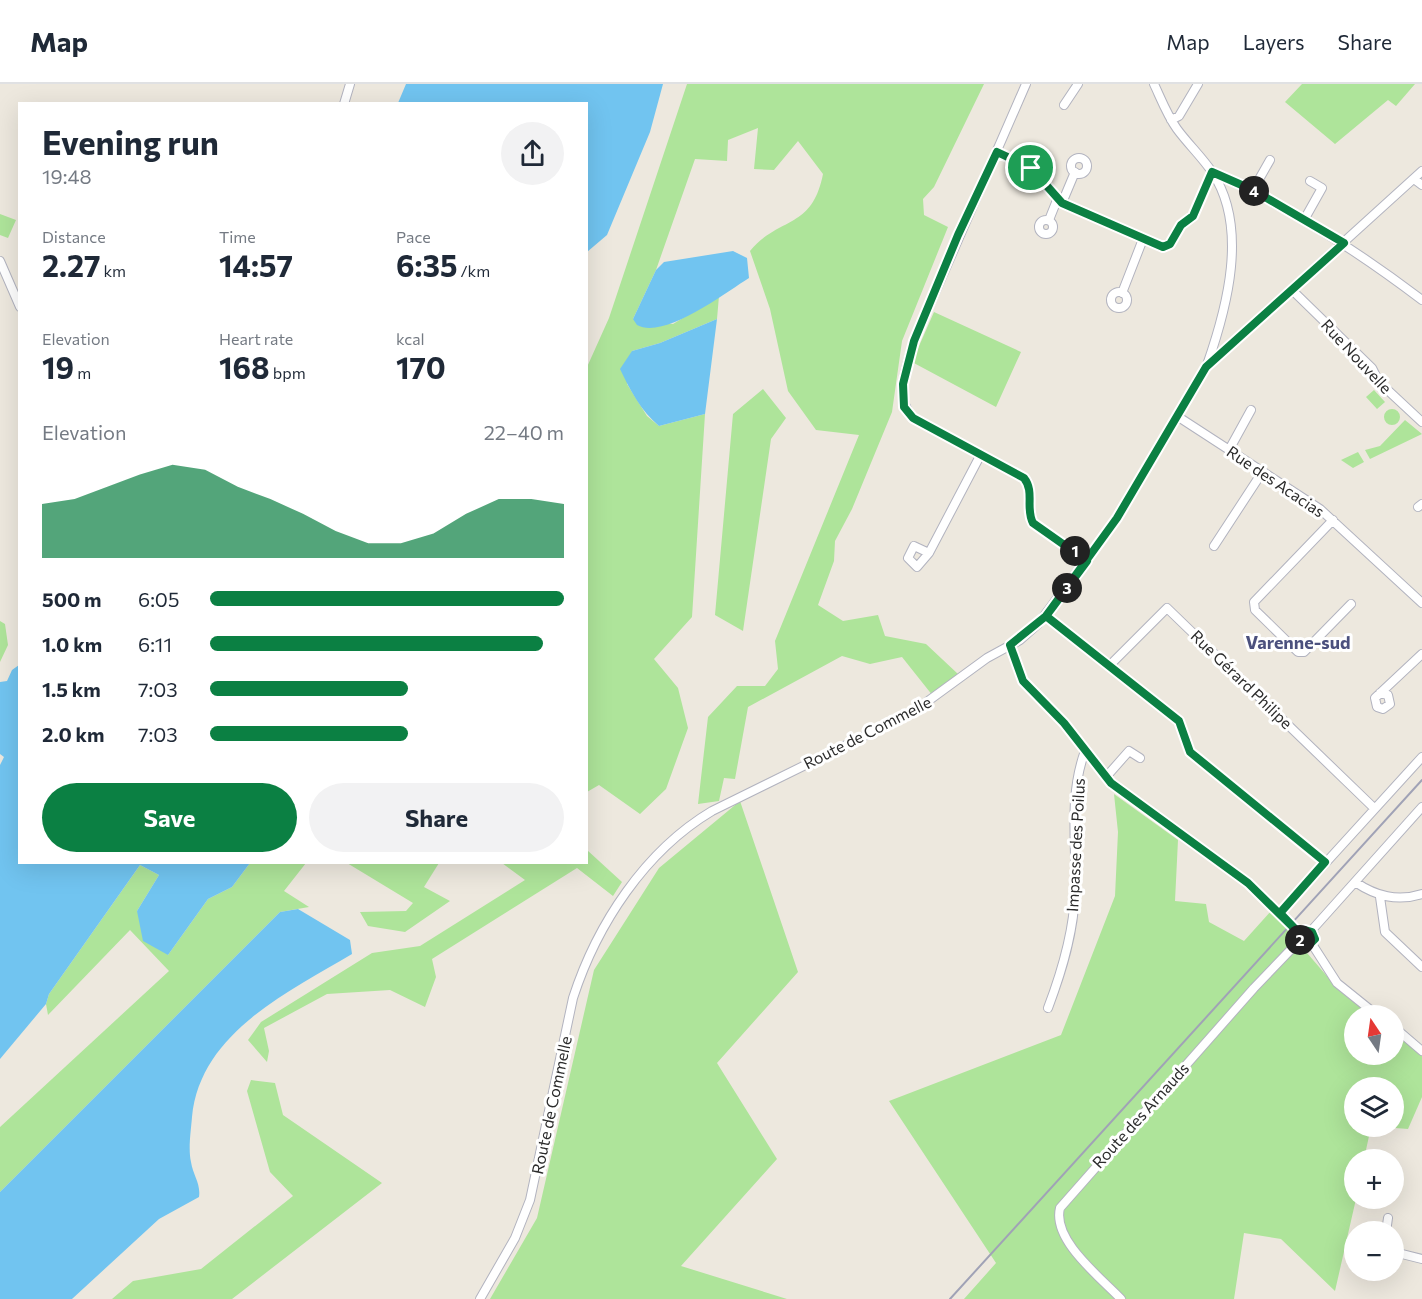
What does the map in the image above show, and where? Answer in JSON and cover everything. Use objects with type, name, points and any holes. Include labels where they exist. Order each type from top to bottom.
[{"type":"street","points":[[345,102],[350,84]]},
{"type":"street","points":[[1026,84],[914,341],[903,384],[904,407],[913,418],[1024,478],[1030,491],[1030,513],[1033,523],[1087,561]]},
{"type":"street","points":[[1064,105],[1078,84]]},
{"type":"street","points":[[1154,84],[1172,120],[1212,172],[1228,211],[1232,243],[1222,312],[1206,367]]},
{"type":"street","points":[[1172,120],[1179,116],[1198,84]]},
{"type":"street","points":[[997,152],[1031,168],[1059,201],[1163,247],[1170,244],[1181,225],[1193,216],[1212,172]]},
{"type":"street","points":[[1253,190],[1270,160]]},
{"type":"street","name":"Route de Commelle","points":[[480,1299],[515,1238],[532,1193],[573,998],[582,971],[627,891],[652,859],[693,822],[712,811],[913,712],[987,658],[1010,645],[1046,616],[1117,518],[1206,367],[1422,171]]},
{"type":"street","points":[[1049,220],[1075,172]]},
{"type":"street","points":[[1212,172],[1253,190],[1344,243],[1422,300]]},
{"type":"street","points":[[1414,179],[1422,185]]},
{"type":"street","points":[[1304,220],[1322,188],[1310,181]]},
{"type":"street","points":[[1122,293],[1143,239]]},
{"type":"street","points":[[0,261],[18,302]]},
{"type":"street","name":"Rue Nouvelle","points":[[1292,290],[1372,368],[1379,382],[1422,422]]},
{"type":"street","points":[[1229,450],[1251,410]]},
{"type":"street","name":"Rue des Acacias","points":[[1177,416],[1320,508],[1422,603]]},
{"type":"street","points":[[928,553],[981,454]]},
{"type":"street","points":[[1214,546],[1263,471]]},
{"type":"street","points":[[1333,520],[1254,602],[1254,610],[1298,652],[1304,651],[1351,604]]},
{"type":"street","name":"Rue Gérard Philipe","points":[[1110,665],[1167,608],[1374,808]]},
{"type":"street","points":[[1046,616],[1179,721],[1190,752],[1325,862]]},
{"type":"street","points":[[1010,645],[1023,681],[1064,723],[1106,777],[1161,821],[1248,883],[1280,913],[1306,945],[1312,944]]},
{"type":"street","points":[[1380,693],[1422,654]]},
{"type":"street","name":"Impasse des Poilus","points":[[1048,1008],[1065,963],[1075,894],[1074,788],[1085,751]]},
{"type":"street","points":[[1106,777],[1129,751],[1140,758]]},
{"type":"street","points":[[1280,913],[1422,757]]},
{"type":"street","points":[[1311,931],[1422,807]]},
{"type":"street","points":[[1355,882],[1380,897],[1398,898],[1422,894]]},
{"type":"street","points":[[1380,897],[1385,932],[1422,967]]},
{"type":"street","points":[[1300,937],[1304,930],[1311,931],[1315,937],[1312,944]]},
{"type":"street","name":"Route des Arnauds","points":[[1121,1299],[1068,1242],[1059,1225],[1060,1208],[1300,937]]},
{"type":"street","points":[[1312,944],[1337,983],[1364,1005]]},
{"type":"street","points":[[1404,1036],[1422,1051]]},
{"type":"street","points":[[1404,1254],[1422,1258]]},
{"type":"green space","points":[[687,84],[984,84],[934,187],[923,199],[924,215],[948,227],[902,341],[892,412],[852,509],[835,541],[834,561],[818,605],[843,621],[878,615],[885,636],[926,644],[958,674],[933,696],[902,657],[870,664],[842,656],[748,707],[735,779],[724,778],[719,801],[698,804],[708,717],[737,686],[765,686],[778,669],[775,641],[859,435],[816,430],[788,391],[770,309],[750,251],[772,232],[803,214],[818,192],[823,174],[798,141],[774,170],[754,169],[758,128],[728,140],[727,161],[695,159],[656,270],[633,319],[673,324],[719,296],[717,319],[660,343],[632,351],[627,384],[647,416],[659,426],[705,414],[692,617],[654,659],[678,688],[688,728],[666,789],[640,814],[599,785],[588,791],[588,365],[609,318]]},
{"type":"green space","points":[[1302,84],[1415,84],[1396,106],[1388,100],[1335,144],[1285,102]]},
{"type":"green space","points":[[0,214],[16,220],[8,238],[0,235]]},
{"type":"green space","points":[[934,312],[1021,352],[996,407],[912,362]]},
{"type":"green space","points":[[763,389],[786,418],[771,439],[743,631],[715,615],[733,414]]},
{"type":"green space","points":[[1374,390],[1385,402],[1377,409],[1366,397]]},
{"type":"green space","points":[[1392,409],[1400,417],[1392,425],[1384,417]]},
{"type":"green space","points":[[1405,420],[1422,434],[1370,459],[1365,450],[1380,446]]},
{"type":"green space","points":[[1358,452],[1364,462],[1353,468],[1341,460]]},
{"type":"green space","points":[[0,621],[5,624],[8,645],[0,662]]},
{"type":"green space","points":[[1114,794],[1178,840],[1175,901],[1206,904],[1209,922],[1244,941],[1271,911],[1338,989],[1359,1005],[1344,1005],[1344,1065],[1404,1065],[1404,1041],[1422,1055],[1422,1097],[1408,1129],[1404,1129],[1404,1077],[1344,1077],[1344,1137],[1369,1137],[1366,1149],[1344,1149],[1344,1209],[1354,1209],[1351,1221],[1344,1221],[1344,1252],[1335,1291],[1281,1239],[1244,1233],[1234,1299],[964,1299],[996,1263],[889,1101],[1061,1035],[1115,896],[1118,832]]},
{"type":"green space","points":[[740,801],[798,972],[717,1063],[777,1159],[681,1266],[787,1299],[490,1299],[537,1218],[594,970],[659,868]]},
{"type":"green space","points":[[588,851],[622,882],[613,896],[577,868],[432,959],[436,977],[425,1007],[390,990],[327,994],[264,1028],[269,1051],[267,1062],[248,1040],[261,1022],[372,953],[420,946],[525,880],[503,864],[588,864]]},
{"type":"green space","points":[[249,864],[305,864],[284,891],[309,907],[280,912],[0,1192],[0,1127],[169,971],[130,930],[48,1015],[46,1004],[49,994],[140,865],[159,875],[137,911],[168,955],[208,899],[232,887]]},
{"type":"green space","points":[[349,864],[438,864],[424,887],[450,901],[405,932],[368,926],[360,912],[406,911],[413,903]]},
{"type":"green space","points":[[251,1080],[275,1083],[283,1115],[382,1183],[232,1299],[112,1299],[133,1281],[201,1269],[293,1196],[270,1172],[247,1091]]},
{"type":"water","points":[[406,84],[663,84],[650,132],[607,235],[588,251],[588,102],[398,102]]},
{"type":"water","points":[[733,251],[747,258],[749,278],[678,321],[649,328],[637,325],[633,319],[656,270],[664,262]]},
{"type":"water","points":[[717,319],[705,414],[659,426],[641,407],[620,369],[632,351],[660,343]]},
{"type":"water","points":[[18,666],[18,864],[249,864],[232,887],[208,899],[168,955],[143,941],[137,911],[159,875],[140,865],[49,994],[46,1004],[0,1059],[0,765],[4,757],[0,754],[0,682],[7,681],[12,670]]},
{"type":"water","points":[[298,909],[350,940],[352,954],[275,1000],[251,1018],[229,1039],[211,1061],[199,1087],[190,1134],[190,1157],[199,1188],[199,1197],[159,1219],[72,1299],[0,1299],[0,1192],[280,912]]},
{"type":"railway","points":[[950,1299],[1422,780]]},
{"type":"district","name":"Varenne-sud","points":[[1298,642]]},
{"type":"route","points":[[1031,168],[997,152],[958,235],[914,341],[903,384],[904,407],[913,418],[1024,478],[1029,486],[1030,518],[1033,523],[1051,538],[1063,542],[1087,561],[1046,616],[1020,640],[1010,645],[1023,681],[1064,723],[1111,783],[1248,883],[1300,934],[1303,945],[1312,944],[1315,939],[1312,932],[1305,930],[1300,934],[1280,913],[1325,862],[1190,752],[1179,721],[1046,616],[1087,561],[1117,518],[1206,367],[1344,243],[1253,190],[1212,172],[1193,216],[1181,225],[1176,238],[1163,247],[1062,203],[1031,168]]}]
